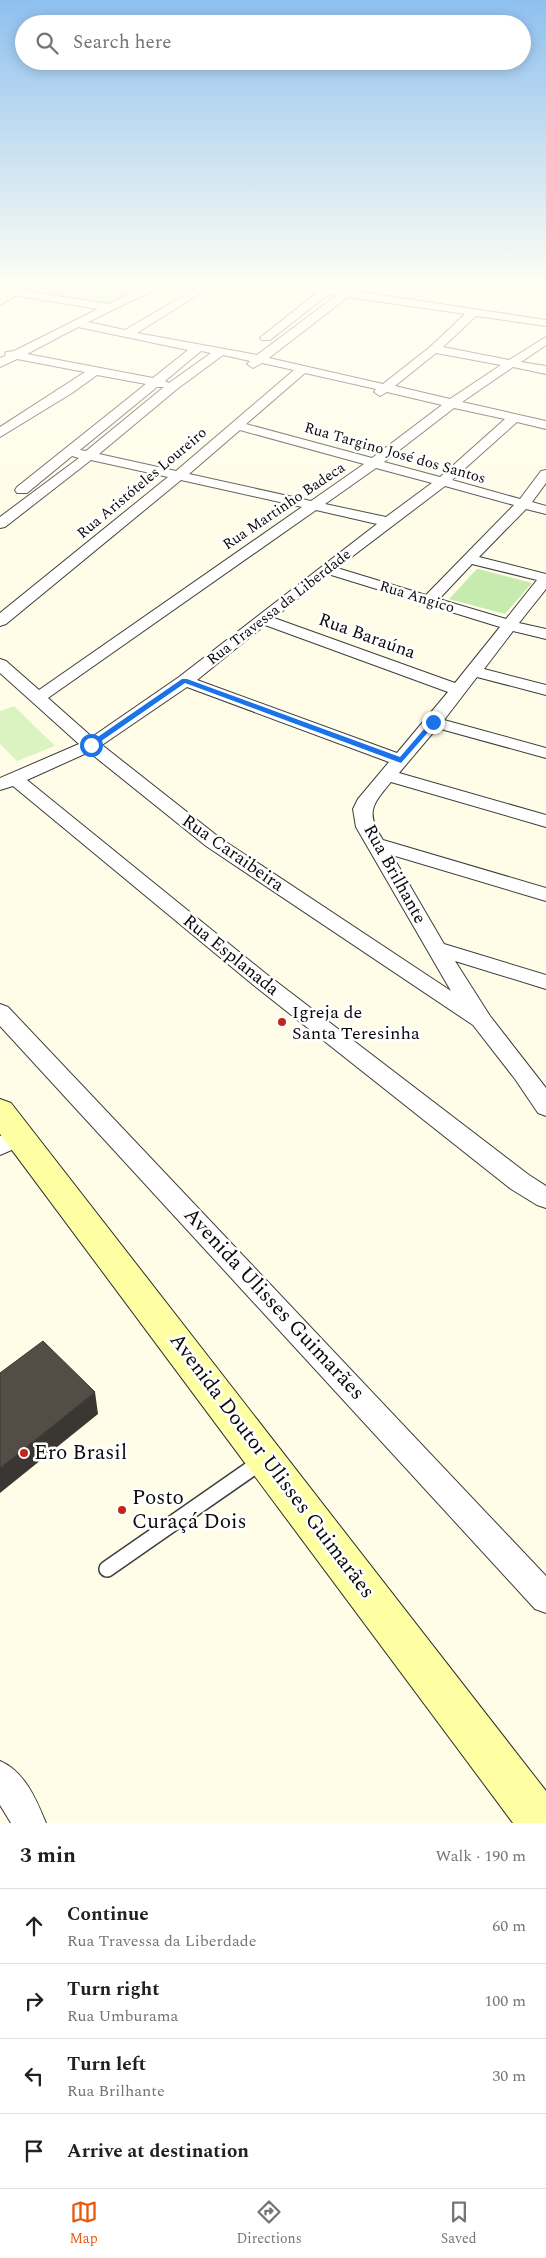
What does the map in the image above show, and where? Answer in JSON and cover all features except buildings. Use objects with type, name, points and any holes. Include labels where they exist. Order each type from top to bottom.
[{"type":"main road","name":"Avenida Doutor Ulisses Guimarães","points":[[7,1131],[266,1458],[542,1823]]},
{"type":"street","points":[[80,368],[173,386]]},
{"type":"street","points":[[8,501],[71,452],[170,368]]},
{"type":"street","points":[[0,524],[89,456],[173,386],[198,368]]},
{"type":"street","points":[[279,368],[375,395],[447,407],[511,421],[546,425]]},
{"type":"street","points":[[375,395],[410,368]]},
{"type":"street","name":"Rua Martinho Badeca","points":[[39,697],[225,566],[316,505],[447,407],[505,368]]},
{"type":"street","points":[[0,433],[68,390],[94,371]]},
{"type":"street","points":[[299,373],[387,387],[447,407]]},
{"type":"street","name":"Rua Aristóteles Loureiro","points":[[0,621],[177,477],[299,373]]},
{"type":"street","points":[[511,421],[546,434]]},
{"type":"street","name":"Rua Travessa da Liberdade","points":[[8,782],[91,745],[185,681],[326,569],[442,482],[511,421]]},
{"type":"street","name":"Rua Targino José dos Santos","points":[[236,426],[546,510]]},
{"type":"street","points":[[71,452],[177,477],[316,505],[388,522]]},
{"type":"street","points":[[428,601],[522,505],[546,474]]},
{"type":"street","points":[[470,559],[546,578]]},
{"type":"street","name":"Rua Angico","points":[[326,569],[509,625],[546,634]]},
{"type":"street","name":"Rua Brilhante","points":[[546,578],[433,722],[367,799],[362,809],[366,827],[437,949],[483,1021],[540,1085],[546,1107]]},
{"type":"street","name":"Rua Baraúna","points":[[262,620],[458,690]]},
{"type":"street","name":"Rua Caraibeira","points":[[0,664],[91,745],[213,842],[483,1021]]},
{"type":"street","points":[[474,671],[546,690]]},
{"type":"street","points":[[185,681],[401,760]]},
{"type":"street","points":[[433,722],[546,753]]},
{"type":"street","points":[[387,775],[546,821]]},
{"type":"street","name":"Rua Esplanada","points":[[8,782],[520,1182],[546,1198]]},
{"type":"street","points":[[378,845],[546,895]]},
{"type":"street","points":[[437,949],[546,982]]},
{"type":"street","name":"Avenida Ulisses Guimarães","points":[[0,1012],[546,1598]]},
{"type":"street","points":[[0,1778],[18,1802],[29,1823]]},
{"type":"lane","points":[[107,1569],[266,1458]]},
{"type":"green space","points":[[477,569],[532,583],[505,614],[449,599]]},
{"type":"green space","points":[[14,706],[55,746],[17,761],[0,744],[0,711]]},
{"type":"place","name":"Igreja de Santa Teresinha","points":[[282,1022]]},
{"type":"place","name":"Ero Brasil","points":[[24,1453]]},
{"type":"place","name":"Posto Curaçá Dois","points":[[122,1510]]},
{"type":"route","points":[[91,745],[185,681],[401,760],[433,722]]}]
